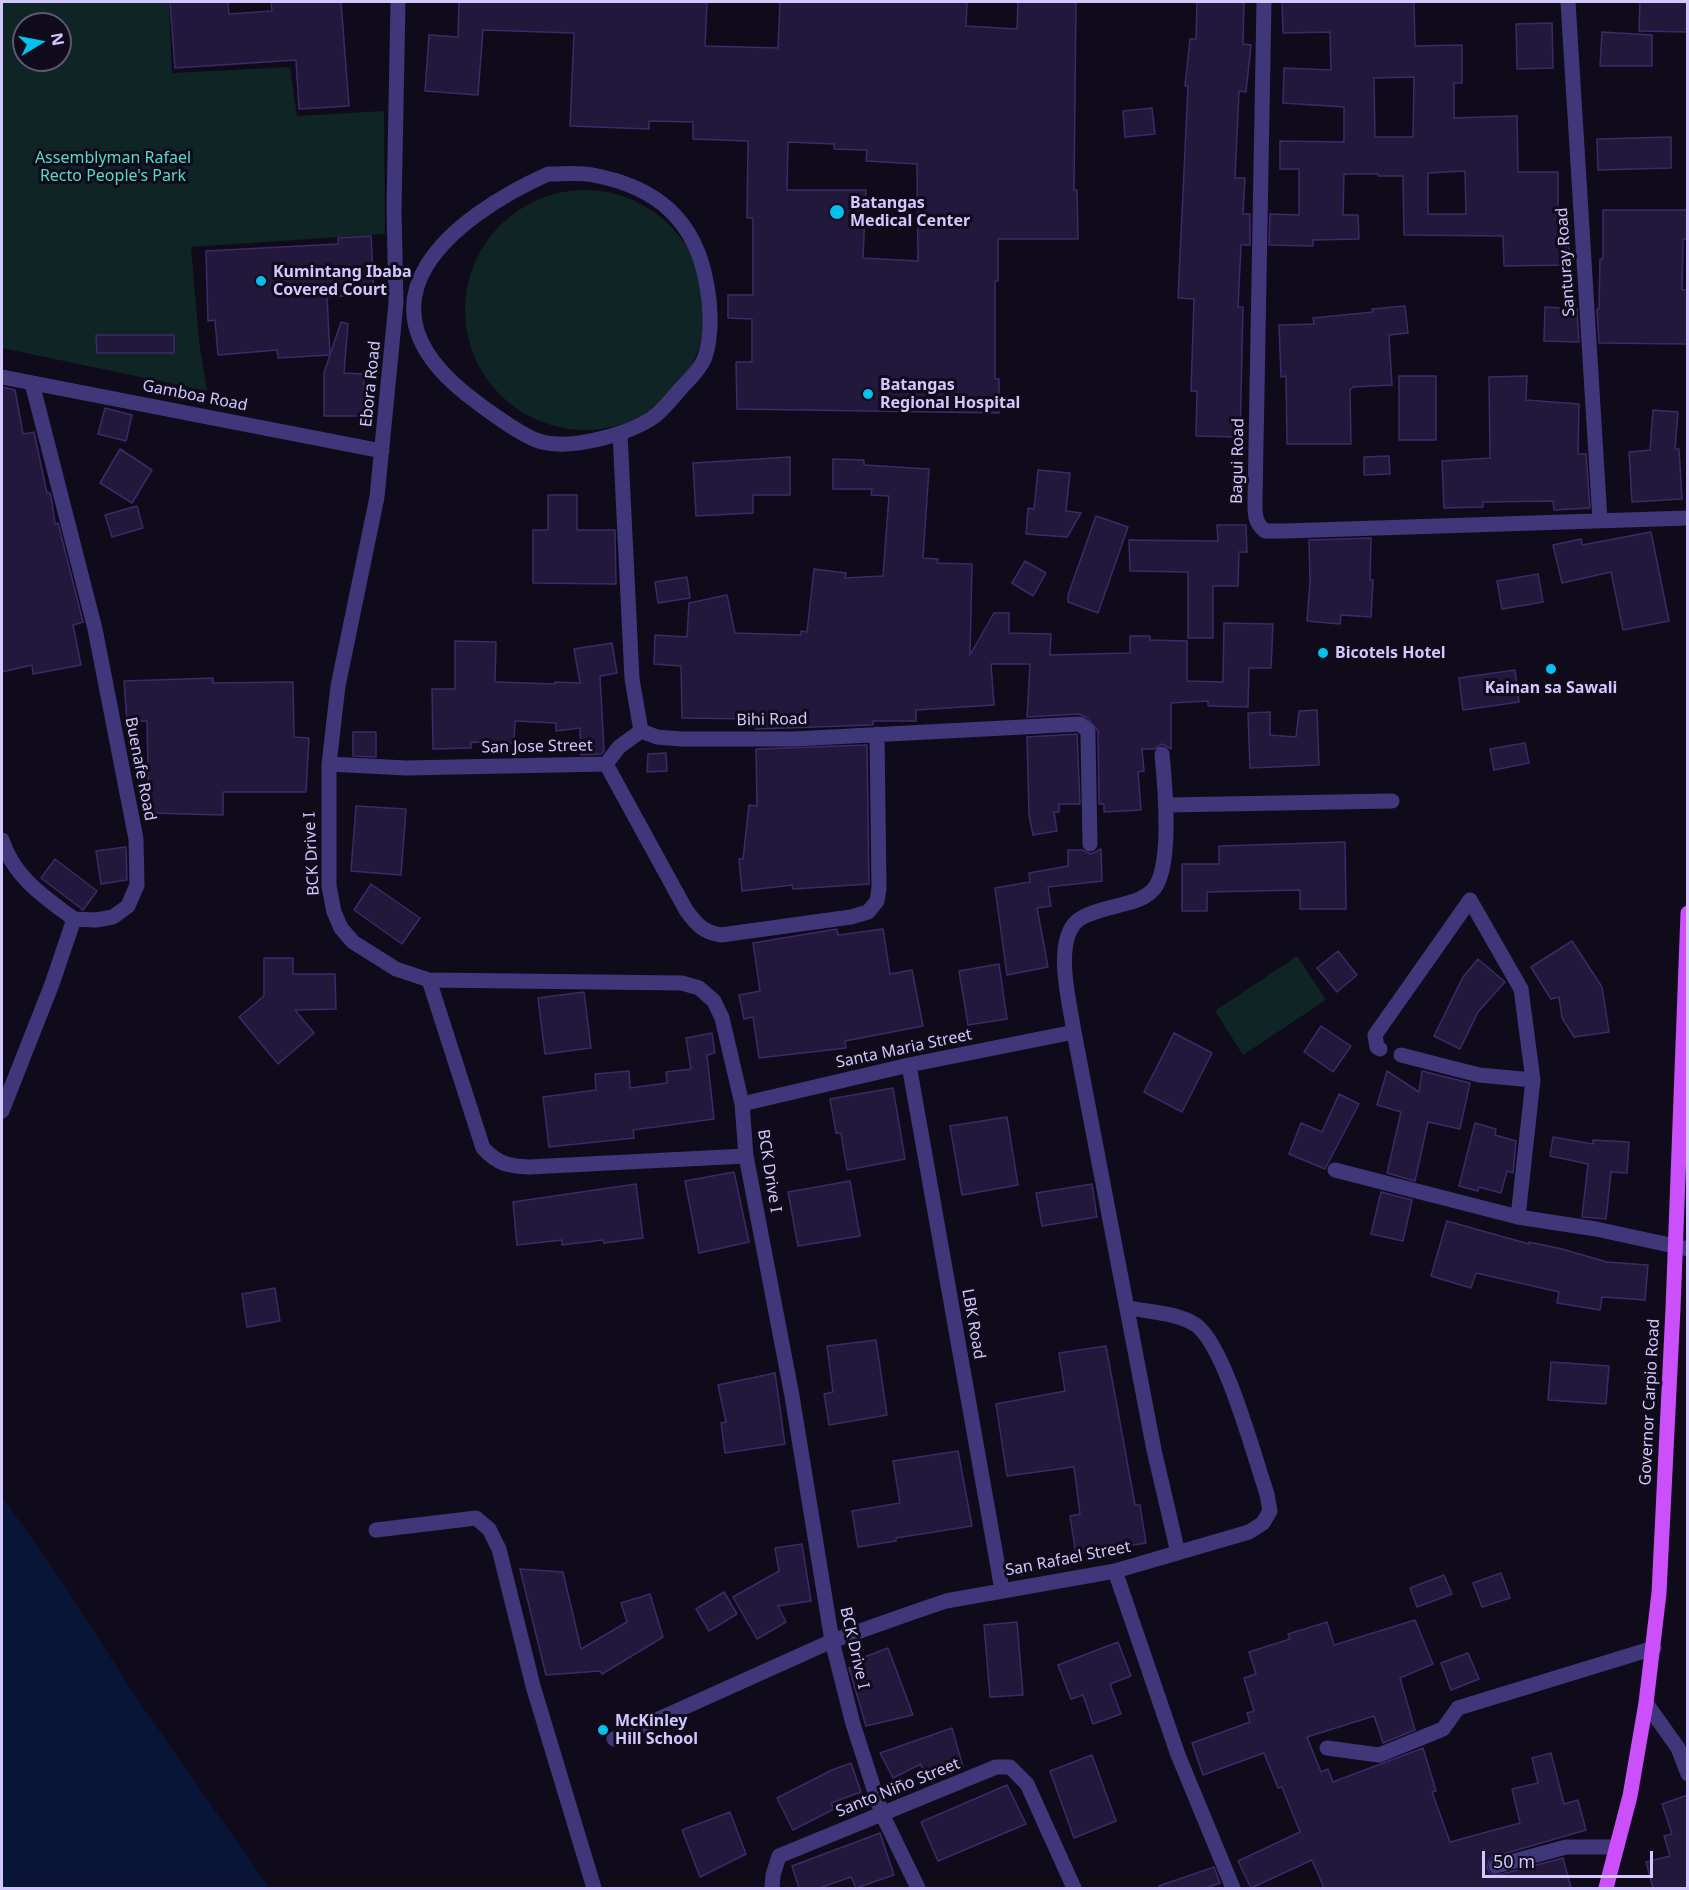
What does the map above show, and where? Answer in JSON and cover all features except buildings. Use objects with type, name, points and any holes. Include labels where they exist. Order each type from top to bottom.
[{"type":"main road","name":"Governor Carpio Road","points":[[1606,1888],[1630,1796],[1654,1648],[1659,1593],[1681,1247],[1688,913]]},
{"type":"street","name":"Ebora Road","points":[[329,764],[338,686],[370,537],[382,451],[396,303],[394,209],[398,2]]},
{"type":"street","name":"Bagui Road","points":[[1264,2],[1255,500],[1259,526],[1265,531],[1284,531],[1688,518]]},
{"type":"street","name":"Santuray Road","points":[[1568,2],[1600,520]]},
{"type":"street","points":[[548,174],[591,174],[626,184],[665,204],[688,231],[704,265],[711,306],[704,358],[690,379],[655,416],[620,433],[578,443],[542,442],[488,411],[458,388],[425,350],[417,331],[412,303],[422,268],[467,223],[511,191],[548,174]]},
{"type":"street","points":[[396,303],[412,303]]},
{"type":"street","name":"Gamboa Road","points":[[2,377],[382,451]]},
{"type":"street","name":"Buenafe Road","points":[[32,383],[95,629],[136,839],[137,885],[128,906],[113,917],[96,920],[74,919]]},
{"type":"street","points":[[606,764],[619,747],[641,731],[632,679],[620,433]]},
{"type":"street","name":"Bihi Road","points":[[641,731],[657,737],[681,739],[794,739],[1080,724],[1085,727],[1088,737],[1090,844]]},
{"type":"street","name":"San Jose Street","points":[[329,764],[406,768],[606,764],[686,910],[697,925],[706,932],[722,935],[851,917],[868,912],[878,901],[880,872],[877,734]]},
{"type":"street","points":[[1162,754],[1167,805],[1166,833],[1156,885],[1146,896],[1136,901],[1077,921],[1066,940],[1064,962],[1074,1032],[1129,1308],[1154,1450],[1178,1553]]},
{"type":"street","name":"BCK Drive I","points":[[329,764],[329,886],[334,912],[341,928],[353,942],[376,959],[396,969],[429,980],[682,983],[699,988],[714,1002],[722,1018],[742,1104],[746,1156],[792,1396],[832,1641],[853,1724],[882,1814],[918,1888]]},
{"type":"street","points":[[1167,805],[1392,801]]},
{"type":"street","points":[[2,840],[16,871],[37,891],[74,919],[52,984],[2,1111]]},
{"type":"street","points":[[1380,1049],[1377,1047],[1375,1035],[1470,900],[1521,989],[1533,1080],[1518,1217]]},
{"type":"street","points":[[429,980],[483,1148],[494,1160],[508,1166],[529,1167],[746,1156]]},
{"type":"street","name":"Santa Maria Street","points":[[742,1104],[909,1065],[1074,1032]]},
{"type":"street","points":[[1401,1055],[1479,1075],[1533,1080]]},
{"type":"street","name":"LBK Road","points":[[909,1065],[1002,1590]]},
{"type":"street","points":[[1335,1170],[1518,1217],[1596,1229],[1681,1247]]},
{"type":"street","name":"San Rafael Street","points":[[614,1739],[832,1641],[946,1601],[1115,1571],[1249,1532],[1263,1523],[1270,1511],[1267,1494],[1220,1356],[1207,1334],[1194,1323],[1129,1308]]},
{"type":"street","points":[[376,1530],[476,1518],[489,1529],[499,1549],[533,1686],[594,1888]]},
{"type":"street","points":[[1115,1571],[1178,1755],[1233,1888]]},
{"type":"street","points":[[1327,1748],[1379,1755],[1443,1729],[1458,1708],[1654,1648]]},
{"type":"street","points":[[1646,1703],[1678,1748],[1688,1774]]},
{"type":"street","name":"Santo Niño Street","points":[[772,1888],[773,1875],[779,1856],[996,1767],[1010,1767],[1019,1773],[1027,1784],[1074,1888]]},
{"type":"street","points":[[1496,1866],[1566,1847],[1617,1847]]},
{"type":"green space","name":"Assemblyman Rafael Recto People's Park","points":[[2,2],[169,2],[172,73],[290,67],[297,116],[384,111],[385,234],[191,247],[199,341],[207,391],[2,348]]},
{"type":"green space","points":[[585,190],[608,193],[631,200],[670,225],[695,264],[702,287],[705,310],[702,333],[695,356],[670,395],[631,420],[608,427],[585,430],[562,427],[539,420],[500,395],[475,356],[468,333],[465,310],[468,287],[475,264],[500,225],[539,200],[562,193]]},
{"type":"green space","points":[[1297,956],[1326,1000],[1243,1055],[1215,1011]]},
{"type":"water","points":[[2,1496],[61,1580],[136,1697],[269,1888],[2,1888]]},
{"type":"place","name":"Batangas Medical Center","points":[[837,212]]},
{"type":"place","name":"Kumintang Ibaba Covered Court","points":[[261,281]]},
{"type":"place","name":"Batangas Regional Hospital","points":[[868,394]]},
{"type":"place","name":"Bicotels Hotel","points":[[1323,653]]},
{"type":"place","name":"Kainan sa Sawali","points":[[1551,669]]},
{"type":"place","name":"McKinley Hill School","points":[[603,1730]]}]
